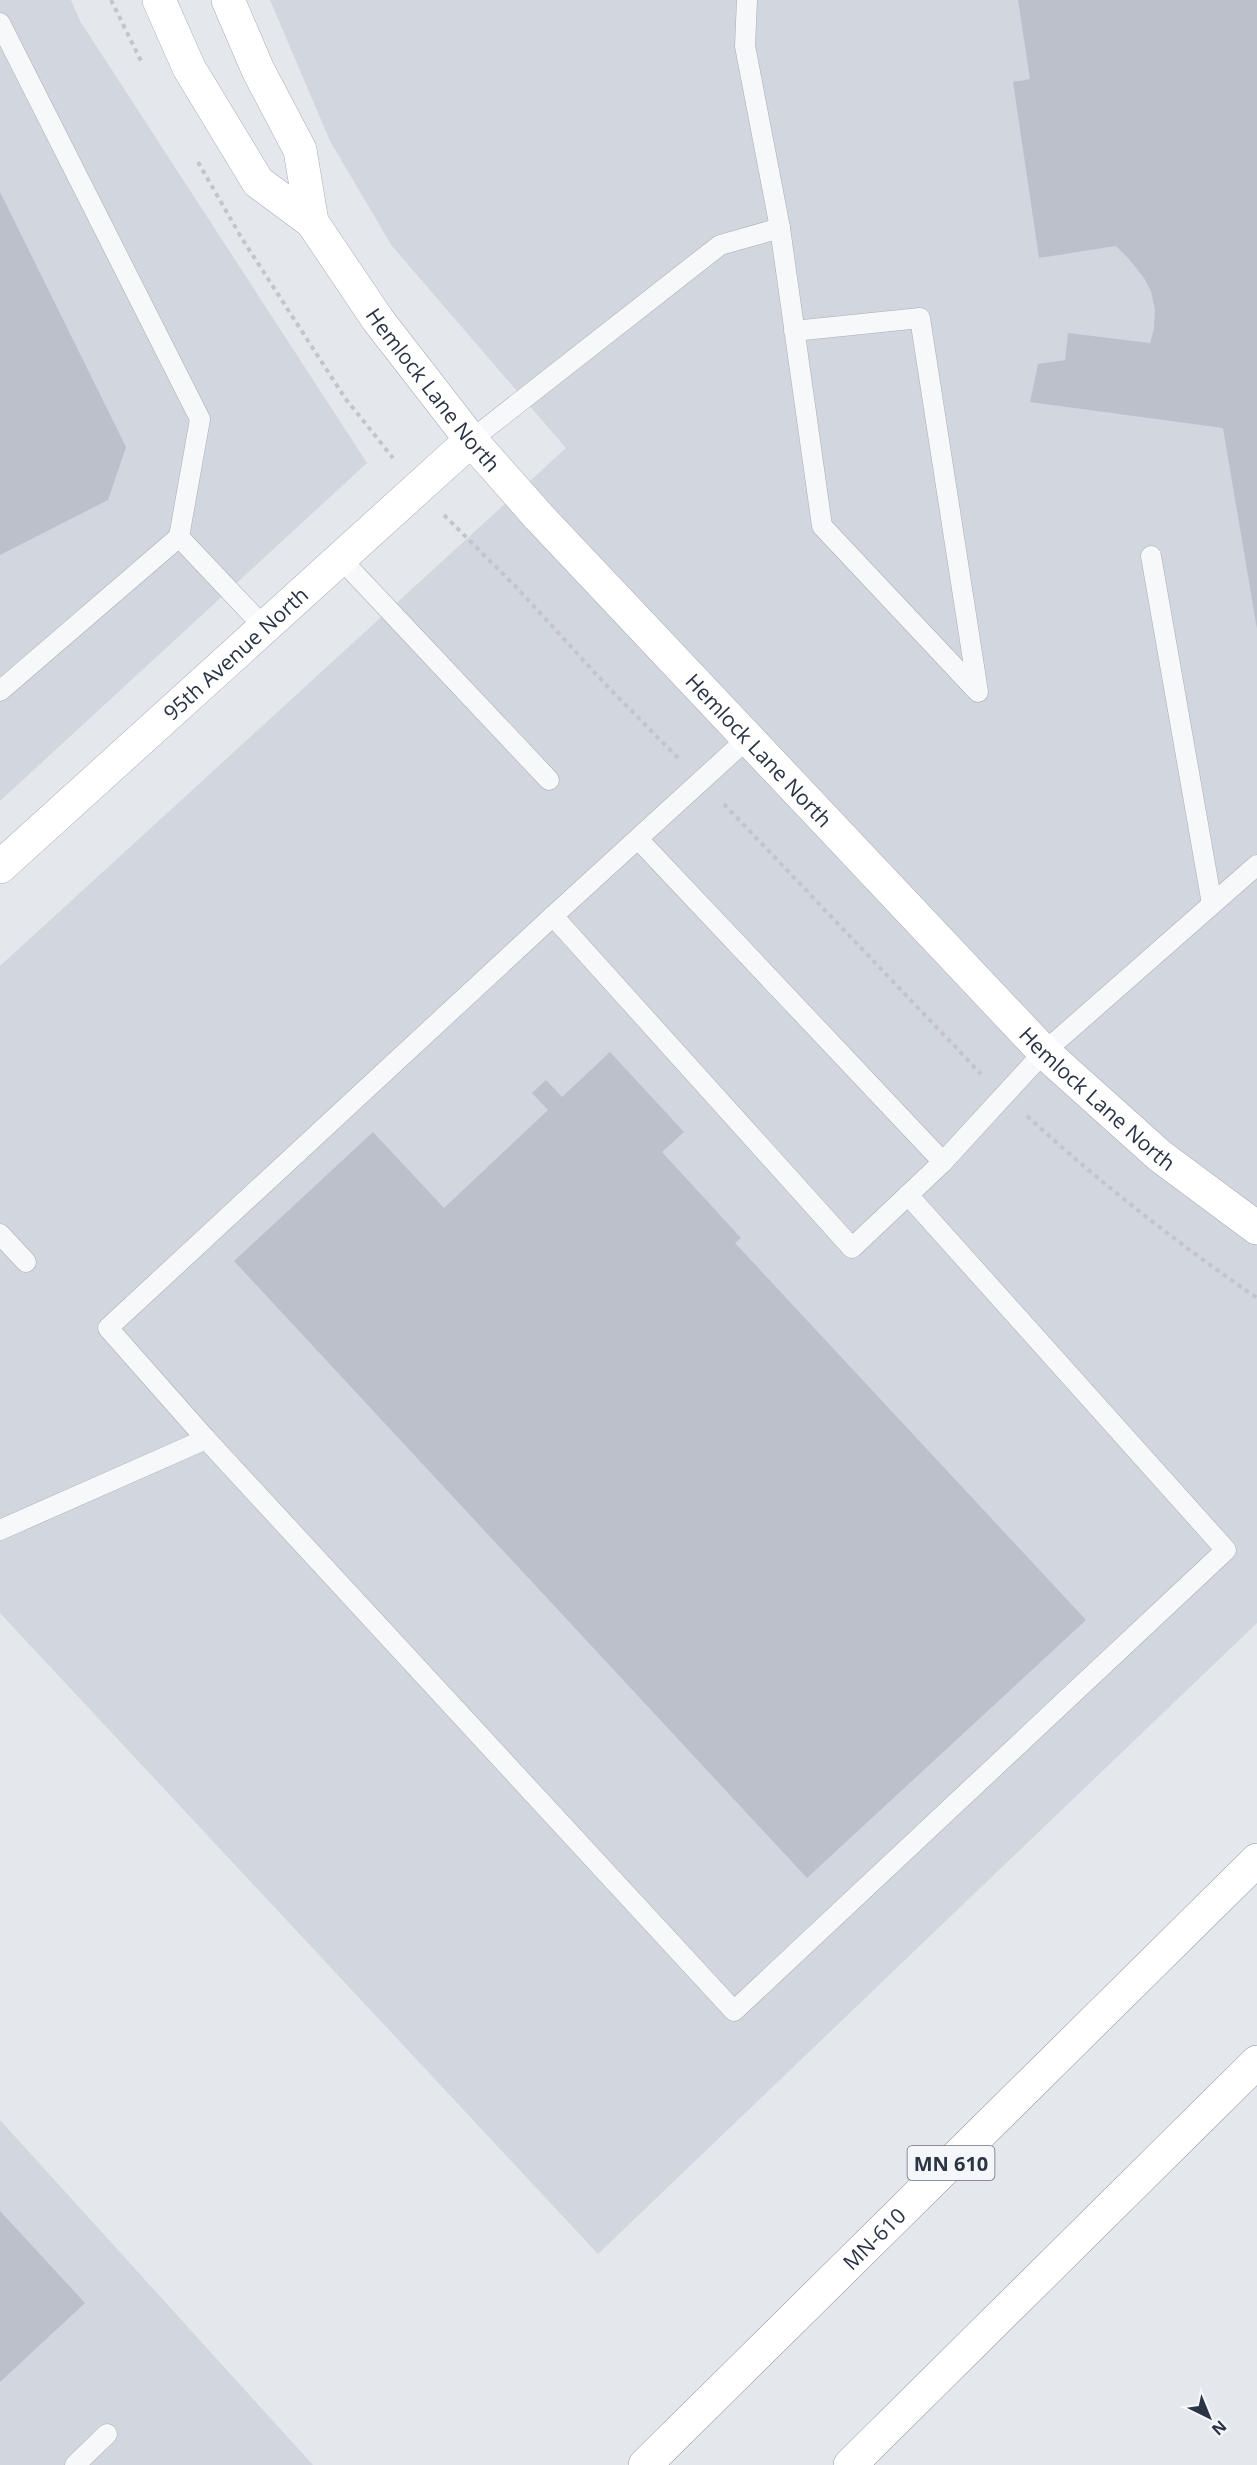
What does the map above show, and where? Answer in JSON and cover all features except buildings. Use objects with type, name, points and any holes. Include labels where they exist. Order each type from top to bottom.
[{"type":"main road","name":"Hemlock Lane North","points":[[159,0],[189,68],[258,182],[312,222],[378,320],[471,440],[547,525],[1044,1052],[1160,1156],[1257,1228]]},
{"type":"main road","name":"Hemlock Lane North","points":[[228,0],[258,70],[300,150],[312,222]]},
{"type":"main road","name":"95th Avenue North","points":[[2,863],[471,440]]},
{"type":"main road","name":"MN-610","points":[[645,2465],[1257,1860]]},
{"type":"main road","points":[[850,2465],[1257,2062]]},
{"type":"lane","points":[[747,0],[745,46],[780,228],[794,331],[822,526],[978,692],[920,318],[794,331]]},
{"type":"lane","points":[[0,23],[200,419],[179,537],[0,691]]},
{"type":"lane","points":[[471,440],[720,245],[780,228]]},
{"type":"lane","points":[[179,537],[264,627]]},
{"type":"lane","points":[[1151,556],[1212,904]]},
{"type":"lane","points":[[340,558],[549,780]]},
{"type":"lane","points":[[748,738],[108,1328],[206,1438],[734,2011],[1226,1550],[908,1195]]},
{"type":"lane","points":[[638,839],[943,1162]]},
{"type":"lane","points":[[553,916],[852,1248],[943,1162],[1044,1052],[1257,865]]},
{"type":"lane","points":[[0,1234],[26,1262]]},
{"type":"lane","points":[[0,1530],[206,1438]]},
{"type":"lane","points":[[75,2465],[107,2433]]},
{"type":"path","points":[[111,0],[142,64]]},
{"type":"path","points":[[196,159],[241,237],[345,398],[380,444],[418,487],[518,589],[607,686],[702,780],[973,1066],[1134,1207],[1200,1259],[1257,1298]]},
{"type":"shaded area","points":[[0,0],[71,0],[80,21],[367,463],[0,801]]},
{"type":"shaded area","points":[[270,0],[1257,0],[1257,1623],[598,2254],[0,1613],[0,966],[566,448],[392,246],[330,141]]},
{"type":"shaded area","points":[[0,2120],[313,2465],[0,2465]]}]
